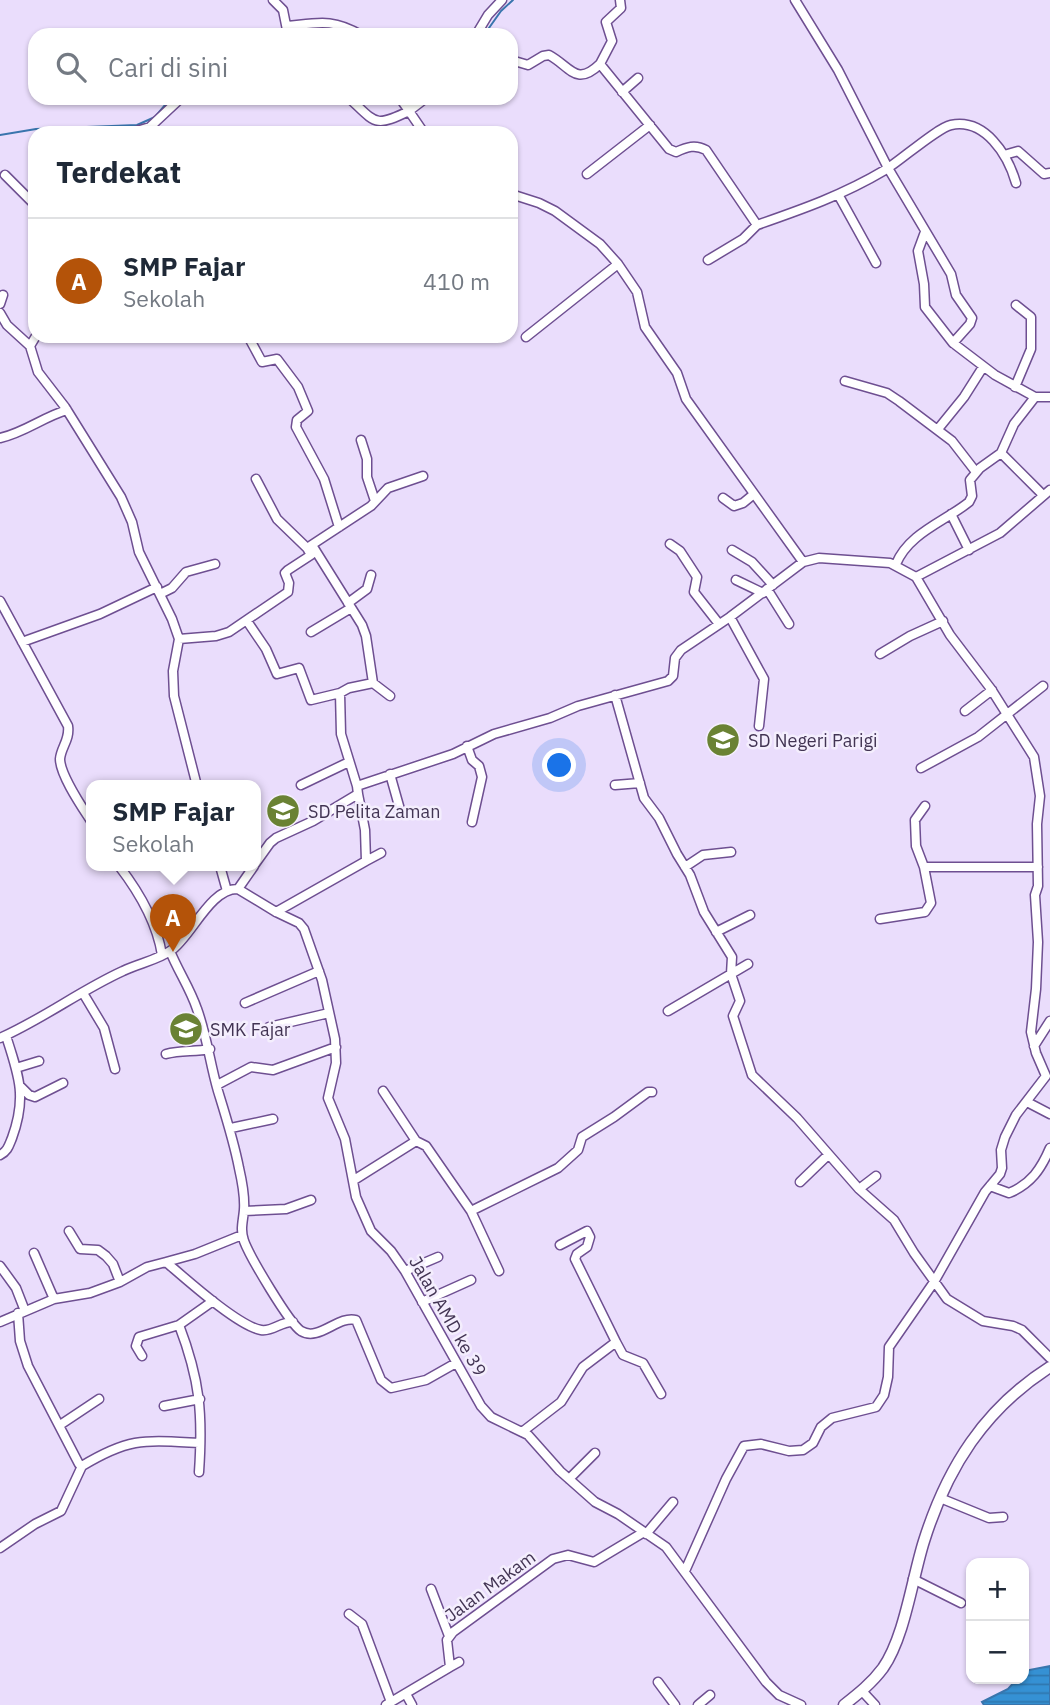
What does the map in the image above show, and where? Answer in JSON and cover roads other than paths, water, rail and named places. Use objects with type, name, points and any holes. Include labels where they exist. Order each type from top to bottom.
[{"type":"main road","points":[[844,1705],[862,1691],[883,1667],[892,1650],[924,1541],[959,1458],[979,1430],[1019,1390],[1050,1367]]},
{"type":"street","points":[[273,0],[283,9],[286,28]]},
{"type":"street","points":[[480,28],[502,0]]},
{"type":"street","points":[[518,62],[528,65],[549,55],[580,75],[589,75],[600,64],[612,41],[606,22],[621,8],[620,0]]},
{"type":"street","points":[[795,0],[838,70],[888,168],[951,274],[956,295],[972,318],[953,343]]},
{"type":"street","points":[[302,28],[331,22],[350,28]]},
{"type":"street","points":[[600,64],[673,152],[699,146],[706,150],[757,225]]},
{"type":"street","points":[[622,92],[638,78]]},
{"type":"street","points":[[151,126],[174,105]]},
{"type":"street","points":[[357,105],[378,122],[392,119],[417,105]]},
{"type":"street","points":[[405,105],[419,126]]},
{"type":"street","points":[[708,260],[744,239],[757,225],[839,195],[888,168],[953,124],[979,127],[1004,155],[1016,183]]},
{"type":"street","points":[[587,174],[650,125]]},
{"type":"street","points":[[1004,155],[1018,151],[1044,174],[1050,173]]},
{"type":"street","points":[[5,174],[28,198]]},
{"type":"street","points":[[839,195],[876,263]]},
{"type":"street","points":[[518,197],[555,211],[600,244],[618,264],[637,292],[645,327],[677,373],[686,399],[803,562]]},
{"type":"street","points":[[925,232],[918,251],[925,307],[953,343],[983,366],[1014,387],[1035,397],[1050,397]]},
{"type":"street","points":[[526,337],[618,264]]},
{"type":"street","points":[[1014,387],[1031,349],[1032,339],[1031,317],[1016,305]]},
{"type":"street","points":[[0,313],[7,324],[30,346],[38,372],[67,410],[121,497],[132,522],[139,552],[179,639],[173,671],[174,696],[195,780]]},
{"type":"street","points":[[252,343],[262,362],[277,359],[298,387],[308,411],[297,420],[296,427],[324,479],[339,527]]},
{"type":"street","points":[[938,429],[964,397],[983,366]]},
{"type":"street","points":[[845,381],[887,393],[938,429],[962,452],[976,472]]},
{"type":"street","points":[[896,564],[905,546],[971,499],[970,480],[1001,453],[1014,425],[1035,397]]},
{"type":"street","points":[[0,438],[14,435],[49,415],[67,410]]},
{"type":"street","points":[[361,440],[367,459],[367,477],[375,501]]},
{"type":"street","points":[[916,577],[1000,533],[1046,492],[1001,453]]},
{"type":"street","points":[[310,546],[375,501],[384,491],[423,476]]},
{"type":"street","points":[[256,479],[277,519],[310,546],[350,606],[366,636],[373,683],[390,696]]},
{"type":"street","points":[[723,498],[734,506],[754,494]]},
{"type":"street","points":[[951,514],[969,550]]},
{"type":"street","points":[[670,544],[680,551],[697,577],[694,592],[719,624]]},
{"type":"street","points":[[179,639],[216,636],[229,632],[288,592],[285,573],[311,555],[310,546]]},
{"type":"street","points":[[732,550],[752,562],[789,624]]},
{"type":"street","points":[[261,856],[276,838],[313,821],[358,790],[390,774],[453,754],[495,734],[550,718],[578,706],[668,681],[673,676],[675,658],[681,650],[803,562],[819,558],[896,564],[916,577],[1007,714],[1036,763],[1040,796],[1037,824],[1038,886],[1035,895],[1038,942],[1031,1032],[1034,1046],[1048,1077],[1016,1115],[1001,1150],[1002,1171],[990,1186],[934,1282],[889,1347],[888,1377],[884,1395],[876,1407],[832,1418],[821,1427],[813,1443],[803,1450],[789,1451],[761,1444],[744,1446],[708,1516],[685,1571]]},
{"type":"street","points":[[22,642],[172,588],[186,572],[215,564]]},
{"type":"street","points":[[311,632],[350,606],[367,589],[371,575]]},
{"type":"street","points":[[736,580],[767,589]]},
{"type":"street","points":[[0,601],[68,726],[69,734],[60,760],[62,771],[86,812]]},
{"type":"street","points":[[730,617],[764,679],[759,726]]},
{"type":"street","points":[[247,621],[266,649],[277,674],[299,668],[311,700],[373,683]]},
{"type":"street","points":[[880,654],[943,621]]},
{"type":"street","points":[[921,768],[974,739],[1043,686]]},
{"type":"street","points":[[965,711],[992,691]]},
{"type":"street","points":[[340,693],[340,727],[358,790],[365,830],[366,861]]},
{"type":"street","points":[[615,695],[644,798],[659,818],[695,884],[702,908],[733,961],[731,974],[740,1001],[733,1016],[750,1072],[797,1118],[859,1189],[897,1224],[934,1282],[954,1305],[990,1324],[1013,1326],[1022,1331],[1050,1358]]},
{"type":"street","points":[[467,746],[482,777],[472,822]]},
{"type":"street","points":[[301,785],[349,762]]},
{"type":"street","points":[[390,774],[401,813]]},
{"type":"street","points":[[615,785],[640,783]]},
{"type":"street","points":[[880,919],[925,912],[931,903],[924,867],[916,846],[915,820],[925,806]]},
{"type":"street","points":[[685,867],[703,855],[730,852]]},
{"type":"street","points":[[276,912],[381,853]]},
{"type":"street","points":[[924,867],[1038,867]]},
{"type":"street","points":[[122,871],[145,904],[160,942],[194,999],[231,1128],[242,1181],[242,1235],[255,1262],[293,1322],[301,1331],[311,1333],[347,1319],[356,1320],[381,1380],[391,1388],[426,1380],[456,1363]]},
{"type":"street","points":[[221,871],[227,891]]},
{"type":"street","points":[[0,1155],[7,1150],[21,1106],[16,1068],[3,1037],[123,971],[166,953],[182,940],[216,897],[238,889],[251,871]]},
{"type":"street","points":[[1038,886],[1050,882]]},
{"type":"street","name":"Jalan AMD ke 39","points":[[238,889],[302,925],[319,971],[336,1046],[336,1063],[328,1098],[345,1139],[356,1197],[365,1222],[405,1271],[485,1412],[536,1442],[569,1479],[595,1502],[666,1547],[766,1682],[779,1695],[801,1705]]},
{"type":"street","points":[[716,932],[750,915]]},
{"type":"street","points":[[668,1011],[748,964]]},
{"type":"street","points":[[245,1003],[319,971]]},
{"type":"street","points":[[83,993],[104,1028],[116,1069]]},
{"type":"street","points":[[269,1027],[329,1013]]},
{"type":"street","points":[[1034,1046],[1050,1021]]},
{"type":"street","points":[[217,1085],[251,1068],[274,1070],[336,1046]]},
{"type":"street","points":[[166,1054],[180,1050],[196,1052],[210,1049]]},
{"type":"street","points":[[16,1068],[39,1061]]},
{"type":"street","points":[[20,1086],[29,1095],[36,1097],[63,1083]]},
{"type":"street","points":[[383,1090],[416,1141],[426,1146],[471,1211],[499,1271]]},
{"type":"street","points":[[471,1211],[558,1168],[577,1152],[582,1137],[648,1092],[652,1092]]},
{"type":"street","points":[[1027,1102],[1050,1114]]},
{"type":"street","points":[[231,1128],[273,1119]]},
{"type":"street","points":[[354,1180],[416,1141]]},
{"type":"street","points":[[990,1186],[1009,1193],[1017,1190],[1031,1180],[1050,1148]]},
{"type":"street","points":[[800,1182],[828,1155]]},
{"type":"street","points":[[859,1189],[876,1176]]},
{"type":"street","points":[[244,1211],[286,1209],[311,1200]]},
{"type":"street","points":[[560,1245],[587,1230],[590,1237],[588,1245],[575,1259],[623,1355],[643,1363],[661,1394]]},
{"type":"street","points":[[69,1231],[80,1249],[98,1250],[106,1256],[113,1264],[120,1282]]},
{"type":"street","points":[[0,1322],[54,1299],[90,1293],[120,1282],[147,1267],[195,1254],[242,1235]]},
{"type":"street","points":[[33,1253],[54,1299]]},
{"type":"street","points":[[405,1271],[438,1257]]},
{"type":"street","points":[[166,1262],[213,1301],[261,1330],[268,1330],[287,1321],[293,1322]]},
{"type":"street","points":[[0,1266],[16,1288],[21,1312],[20,1341],[27,1366],[60,1425],[75,1459],[82,1466]]},
{"type":"street","points":[[422,1302],[471,1280]]},
{"type":"street","points":[[142,1356],[136,1346],[139,1337],[179,1325],[213,1301]]},
{"type":"street","points":[[179,1325],[195,1372],[200,1399],[198,1472]]},
{"type":"street","points":[[522,1432],[561,1402],[583,1367],[615,1342]]},
{"type":"street","points":[[60,1425],[99,1399]]},
{"type":"street","points":[[164,1406],[200,1399]]},
{"type":"street","points":[[0,1548],[35,1524],[61,1511],[82,1466],[108,1450],[149,1440],[199,1443]]},
{"type":"street","points":[[569,1479],[595,1453]]},
{"type":"street","points":[[940,1498],[989,1518],[1003,1517]]},
{"type":"street","name":"Jalan Makam","points":[[450,1667],[447,1640],[466,1621],[558,1556],[568,1555],[594,1562],[645,1533],[673,1502]]},
{"type":"street","points":[[913,1579],[961,1602]]},
{"type":"street","points":[[430,1589],[449,1636]]},
{"type":"street","points":[[349,1614],[362,1624],[388,1704],[459,1662]]},
{"type":"street","points":[[658,1682],[675,1705]]},
{"type":"street","points":[[862,1691],[875,1705]]},
{"type":"street","points":[[406,1694],[412,1705]]},
{"type":"street","points":[[698,1705],[710,1695]]},
{"type":"water","points":[[1050,1666],[1050,1705],[984,1705],[982,1702],[1012,1684],[1029,1684],[1029,1670]]},
{"type":"waterway","points":[[489,28],[513,0]]},
{"type":"waterway","points":[[321,28],[330,28]]},
{"type":"waterway","points":[[112,126],[137,125],[155,117],[165,105]]},
{"type":"waterway","points":[[0,135],[28,130]]},
{"type":"place","name":"SD Negeri Parigi","points":[[723,740]]},
{"type":"place","name":"SD Pelita Zaman","points":[[283,811]]},
{"type":"place","name":"SMP Fajar","points":[[173,952]]},
{"type":"place","name":"SMK Fajar","points":[[186,1029]]}]
